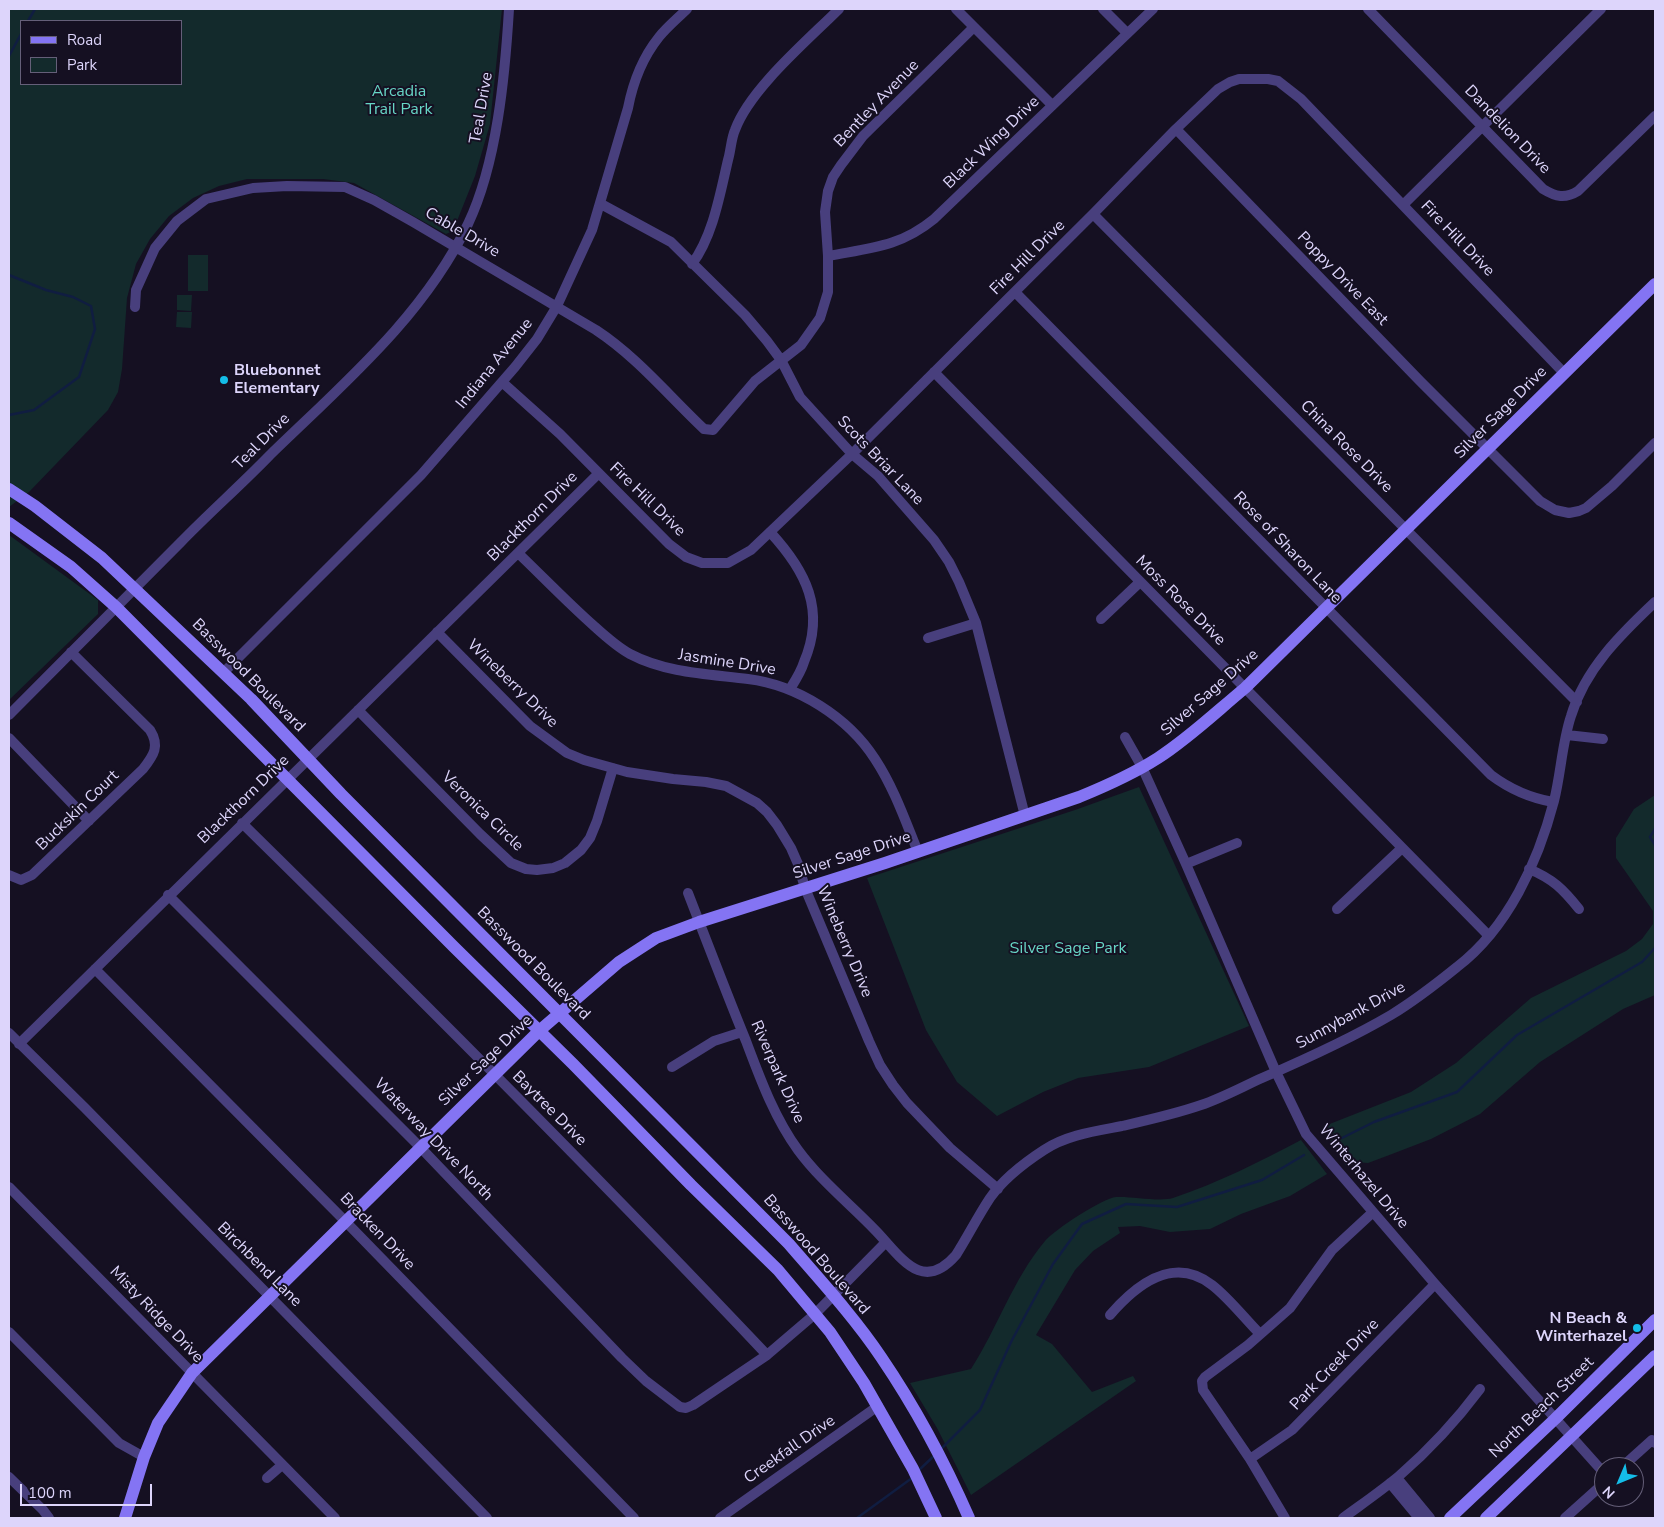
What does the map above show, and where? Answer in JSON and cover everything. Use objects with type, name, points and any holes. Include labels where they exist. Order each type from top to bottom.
[{"type":"main road","name":"Silver Sage Drive","points":[[125,1518],[144,1457],[158,1423],[192,1373],[539,1031],[619,962],[656,938],[699,922],[1079,798],[1142,767],[1179,743],[1245,688],[1655,284]]},
{"type":"main road","name":"Basswood Boulevard","points":[[9,489],[35,506],[102,558],[223,673],[782,1237],[833,1295],[881,1356],[950,1476],[964,1517]]},
{"type":"main road","points":[[9,522],[71,567],[116,607],[573,1064],[691,1185],[778,1270],[830,1332],[878,1406],[908,1460],[936,1518]]},
{"type":"main road","name":"North Beach Street","points":[[1450,1518],[1555,1419],[1655,1320]]},
{"type":"main road","points":[[1486,1518],[1655,1356]]},
{"type":"street","name":"Teal Drive","points":[[9,715],[134,588],[392,335],[435,281],[468,223],[485,175],[498,114],[506,57],[509,9]]},
{"type":"street","name":"Indiana Avenue","points":[[223,673],[422,475],[537,339],[557,306],[592,230],[601,204],[632,88],[644,60],[659,36],[686,9]]},
{"type":"street","points":[[692,264],[700,254],[708,235],[734,130],[744,112],[768,80],[839,9]]},
{"type":"street","points":[[956,9],[1052,105]]},
{"type":"street","points":[[1103,9],[1127,33]]},
{"type":"street","name":"Black Wing Drive","points":[[828,256],[887,245],[905,239],[920,230],[934,219],[1152,9]]},
{"type":"street","name":"Dandelion Drive","points":[[1368,9],[1543,189],[1553,195],[1570,196],[1578,191],[1655,116]]},
{"type":"street","points":[[1403,206],[1600,9]]},
{"type":"street","name":"Bentley Avenue","points":[[766,372],[801,345],[820,318],[828,292],[825,212],[828,191],[833,177],[863,136],[974,27]]},
{"type":"street","name":"Fire Hill Drive","points":[[502,382],[560,434],[669,544],[686,557],[702,563],[728,563],[738,559],[752,550],[852,454],[1093,214],[1176,128],[1218,89],[1239,79],[1278,81],[1301,99],[1564,374]]},
{"type":"street","name":"Poppy Drive East","points":[[1176,128],[1487,450],[1540,501],[1556,510],[1569,513],[1586,508],[1612,486],[1655,443]]},
{"type":"street","name":"Cable Drive","points":[[135,307],[136,290],[155,248],[177,221],[206,199],[252,188],[287,186],[345,187],[374,200],[455,246],[610,339],[645,368],[704,429],[713,430],[718,426],[734,404],[766,372]]},
{"type":"street","name":"Scots Briar Lane","points":[[601,204],[665,237],[745,315],[768,341],[781,360],[800,397],[852,454],[878,476],[934,540],[949,562],[976,622],[1024,816]]},
{"type":"street","name":"China Rose Drive","points":[[1093,214],[1577,702]]},
{"type":"street","name":"Rose of Sharon Lane","points":[[1015,292],[1491,776],[1507,787],[1532,798],[1554,802]]},
{"type":"street","name":"Moss Rose Drive","points":[[934,372],[1489,936]]},
{"type":"street","name":"Blackthorn Drive","points":[[19,1044],[168,895],[598,474]]},
{"type":"street","points":[[770,532],[798,566],[811,597],[814,614],[812,631],[804,662],[790,690]]},
{"type":"street","name":"Jasmine Drive","points":[[518,552],[584,617],[610,640],[630,654],[668,669],[758,680],[810,698],[827,710],[858,738],[874,758],[896,797],[918,852]]},
{"type":"street","points":[[1101,619],[1140,582]]},
{"type":"street","name":"Sunnybank Drive","points":[[927,1272],[931,1272],[950,1262],[992,1196],[1006,1179],[1046,1148],[1063,1141],[1204,1104],[1307,1059],[1390,1015],[1411,1002],[1460,965],[1489,936],[1503,918],[1517,895],[1529,869],[1540,844],[1554,802],[1571,715],[1592,673],[1616,639],[1654,606]]},
{"type":"street","points":[[928,638],[976,622]]},
{"type":"street","name":"Wineberry Drive","points":[[437,632],[530,726],[567,753],[613,768],[726,786],[757,803],[772,818],[791,848],[805,888],[880,1065],[907,1103],[950,1148],[998,1189]]},
{"type":"street","name":"Buckskin Court","points":[[9,875],[21,880],[32,875],[143,769],[152,758],[156,745],[150,730],[71,652]]},
{"type":"street","name":"Veronica Circle","points":[[358,710],[480,834],[511,863],[526,869],[552,868],[565,862],[581,850],[590,838],[598,821],[613,768]]},
{"type":"street","points":[[1567,735],[1603,738]]},
{"type":"street","name":"Winterhazel Drive","points":[[1126,737],[1142,767],[1186,864],[1276,1072],[1306,1134],[1372,1213],[1594,1462]]},
{"type":"street","points":[[9,738],[89,821]]},
{"type":"street","name":"Baytree Drive","points":[[242,823],[369,948],[636,1218],[767,1355]]},
{"type":"street","points":[[1186,864],[1237,843]]},
{"type":"street","points":[[1337,910],[1402,848]]},
{"type":"street","points":[[1529,869],[1546,876],[1563,888],[1579,909]]},
{"type":"street","name":"Riverpark Drive","points":[[688,893],[742,1032],[782,1125],[798,1150],[824,1180],[909,1266],[920,1272],[927,1272]]},
{"type":"street","name":"Waterway Drive North","points":[[168,895],[421,1148],[622,1358],[646,1381],[676,1405],[686,1408],[693,1405],[767,1355]]},
{"type":"street","name":"Bracken Drive","points":[[95,969],[346,1222],[634,1518]]},
{"type":"street","points":[[672,1067],[714,1041],[742,1032]]},
{"type":"street","name":"Birchbend Lane","points":[[9,1033],[487,1518]]},
{"type":"street","name":"Misty Ridge Drive","points":[[9,1187],[335,1518]]},
{"type":"street","points":[[1285,1518],[1250,1459],[1202,1386],[1205,1377],[1290,1308],[1332,1250],[1372,1213]]},
{"type":"street","points":[[767,1355],[815,1314],[886,1242]]},
{"type":"street","points":[[1110,1315],[1122,1301],[1148,1280],[1162,1275],[1189,1274],[1202,1278],[1213,1286],[1260,1334]]},
{"type":"street","name":"Park Creek Drive","points":[[1250,1459],[1292,1430],[1435,1284]]},
{"type":"street","points":[[9,1332],[72,1398],[119,1443],[144,1457]]},
{"type":"street","points":[[1343,1518],[1393,1480],[1452,1424],[1480,1389]]},
{"type":"street","name":"Creekfall Drive","points":[[720,1518],[878,1406]]},
{"type":"street","points":[[1633,1457],[1652,1440],[1655,1443]]},
{"type":"street","points":[[266,1478],[282,1465]]},
{"type":"street","points":[[9,1477],[49,1518]]},
{"type":"street","points":[[1393,1480],[1418,1518]]},
{"type":"street","points":[[1393,1480],[1430,1518]]},
{"type":"street","points":[[1565,1518],[1594,1492]]},
{"type":"green space","name":"Arcadia Trail Park","points":[[9,9],[502,9],[490,124],[475,176],[453,231],[446,234],[354,183],[323,179],[247,179],[219,186],[193,198],[169,216],[150,239],[136,264],[127,298],[122,369],[118,392],[108,410],[29,492],[9,507]]},
{"type":"green space","points":[[188,255],[208,255],[208,291],[188,291]]},
{"type":"green space","points":[[177,295],[192,295],[191,311],[177,310]]},
{"type":"green space","points":[[177,312],[192,312],[191,328],[176,327]]},
{"type":"green space","points":[[9,535],[98,600],[98,614],[9,700]]},
{"type":"green space","name":"Silver Sage Park","points":[[1139,787],[1249,1026],[1149,1067],[1078,1078],[1043,1092],[997,1116],[957,1082],[926,1030],[867,878],[1075,810]]},
{"type":"green space","points":[[1655,795],[1655,995],[1623,1009],[1540,1062],[1480,1114],[1431,1139],[1368,1163],[1356,1162],[1346,1166],[1322,1127],[1411,1092],[1456,1063],[1531,998],[1626,951],[1642,939],[1653,924],[1653,911],[1616,858],[1616,838],[1634,809]]},
{"type":"green space","points":[[1301,1140],[1327,1174],[1290,1196],[1241,1214],[1210,1229],[1170,1232],[1140,1226],[1118,1227],[1120,1233],[1093,1251],[1075,1270],[1036,1335],[1052,1344],[1092,1392],[1133,1376],[1136,1381],[971,1495],[937,1428],[910,1383],[971,1369],[1034,1256],[1050,1236],[1079,1215],[1116,1197],[1173,1198],[1222,1179]]},
{"type":"waterway","points":[[29,20],[35,9]]},
{"type":"waterway","points":[[9,56],[20,36]]},
{"type":"waterway","points":[[9,275],[46,290],[73,297],[91,306],[95,329],[79,377],[34,410],[9,415]]},
{"type":"waterway","points":[[1655,829],[1650,837],[1655,845]]},
{"type":"waterway","points":[[1342,1138],[1374,1122],[1457,1092],[1517,1035],[1642,962],[1655,948]]},
{"type":"waterway","points":[[941,1449],[980,1410],[1011,1342],[1053,1264],[1082,1224],[1126,1204],[1177,1207],[1262,1180],[1304,1155]]},
{"type":"waterway","points":[[919,1470],[935,1455]]},
{"type":"waterway","points":[[857,1518],[912,1478]]},
{"type":"place","name":"Bluebonnet Elementary","points":[[224,380]]},
{"type":"place","name":"N Beach & Winterhazel","points":[[1637,1328]]}]
